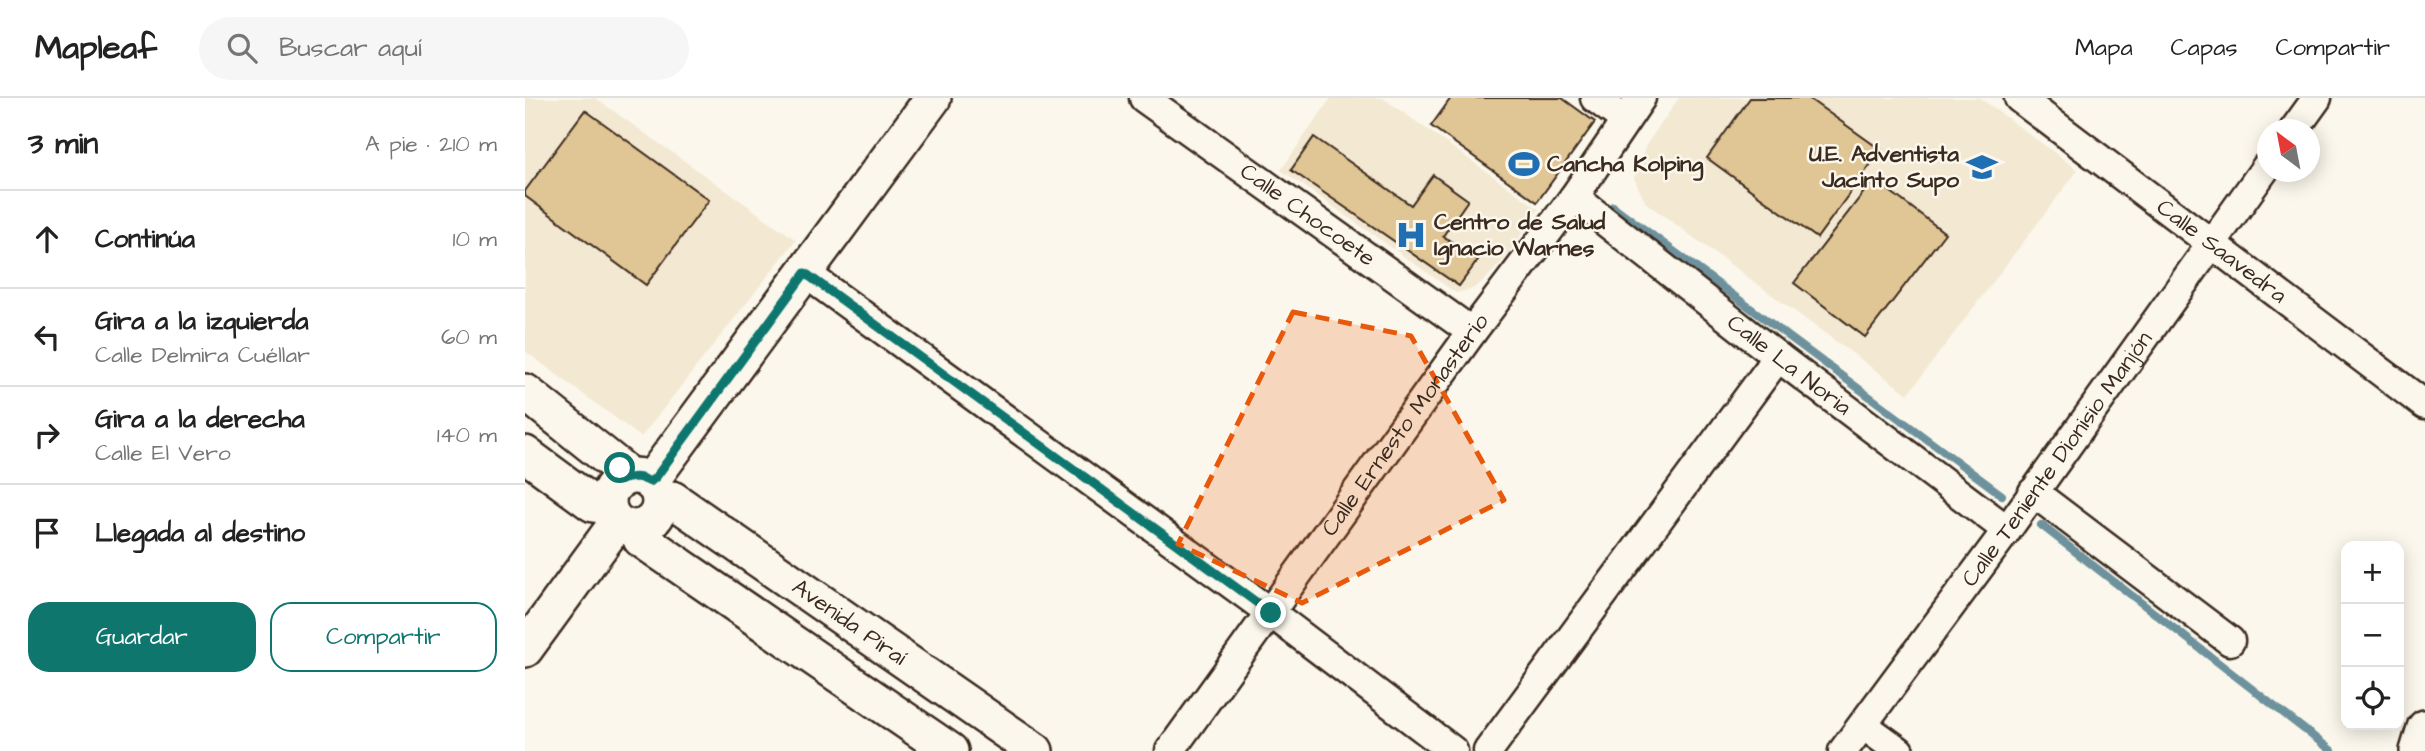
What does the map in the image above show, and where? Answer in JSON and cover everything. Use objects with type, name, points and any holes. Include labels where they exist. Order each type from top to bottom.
[{"type":"main road","points":[[525,649],[933,98]]},
{"type":"main road","name":"Avenida Piraí","points":[[525,392],[620,468],[641,539],[950,751]]},
{"type":"main road","name":"Avenida Piraí","points":[[525,454],[593,504],[672,499],[1035,751]]},
{"type":"main road","points":[[2418,751],[2425,728]]},
{"type":"street","name":"Calle Chocoete","points":[[1144,98],[1472,332]]},
{"type":"street","points":[[1595,98],[1633,109]]},
{"type":"street","name":"Calle Saavedra","points":[[2019,98],[2213,242],[2425,405]]},
{"type":"street","points":[[2302,119],[2317,98]]},
{"type":"street","name":"Calle Ernesto Monasterio","points":[[1170,751],[1472,332],[1574,197],[1633,109]]},
{"type":"street","name":"Calle Teniente Dionisio Manjón","points":[[1843,751],[2007,530],[2257,180]]},
{"type":"street","name":"Calle La Noria","points":[[1574,197],[1778,357],[2007,530]]},
{"type":"street","points":[[805,273],[1271,613],[1453,751]]},
{"type":"street","points":[[1488,751],[1778,357]]},
{"type":"street","points":[[2033,492],[2229,641]]},
{"type":"street","points":[[1863,725],[1899,751]]},
{"type":"highlighted area","points":[[1293,312],[1411,336],[1504,500],[1302,603],[1178,544]]},
{"type":"shaded area","points":[[525,98],[595,98],[796,240],[641,437],[525,351]]},
{"type":"shaded area","points":[[1331,98],[1383,98],[1539,209],[1505,258],[1484,281],[1472,289],[1456,293],[1281,170]]},
{"type":"shaded area","points":[[1679,98],[1980,98],[2078,170],[1908,394],[1645,202],[1634,178],[1646,145]]},
{"type":"building","name":"Cancha Kolping","points":[[1451,98],[1562,98],[1595,122],[1537,202],[1431,126]]},
{"type":"building","points":[[1750,98],[1808,98],[1881,150],[1817,238],[1707,158]]},
{"type":"building","points":[[585,110],[709,200],[646,285],[525,196],[525,191]]},
{"type":"building","points":[[1314,137],[1411,205],[1433,175],[1468,200],[1443,236],[1478,260],[1459,286],[1291,170]]},
{"type":"building","points":[[1874,179],[1945,233],[1865,337],[1794,283]]},
{"type":"waterway","points":[[1613,206],[2002,495]]},
{"type":"waterway","points":[[2041,525],[2332,751]]},
{"type":"place","name":"Cancha Kolping","points":[[1524,164]]},
{"type":"place","name":"U.E. Adventista Jacinto Supo","points":[[1982,167]]},
{"type":"place","name":"Centro de Salud Ignacio Warnes","points":[[1411,235]]},
{"type":"route","points":[[620,468],[621,480],[641,477],[650,482],[656,477],[805,273],[1271,613]]}]
